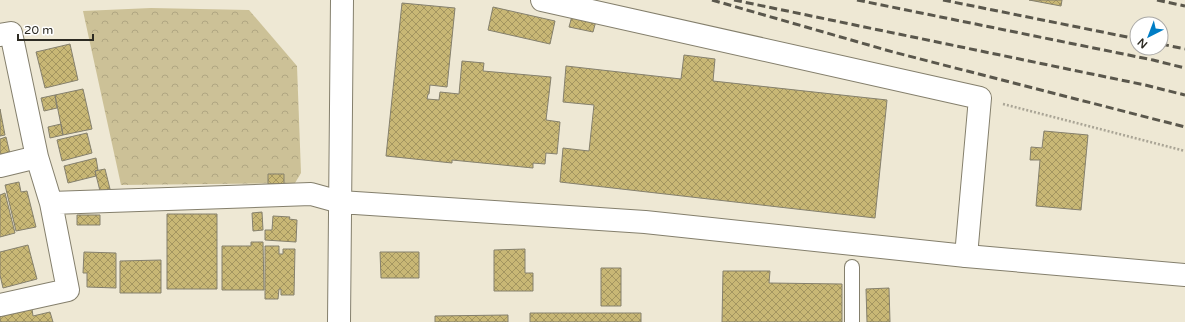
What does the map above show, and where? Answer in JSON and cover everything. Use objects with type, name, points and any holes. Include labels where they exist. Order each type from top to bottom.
[{"type":"street","points":[[339,322],[342,0]]},
{"type":"street","points":[[542,0],[980,98],[966,256]]},
{"type":"street","points":[[0,35],[11,32],[37,157],[51,203],[68,290],[0,305]]},
{"type":"street","points":[[0,166],[37,157]]},
{"type":"street","points":[[51,203],[311,194],[340,202],[645,222],[966,256],[1185,275]]},
{"type":"lane","points":[[852,267],[852,322]]},
{"type":"path","points":[[980,98],[1185,151]]},
{"type":"green space","points":[[151,8],[249,10],[297,66],[301,173],[295,183],[121,185],[83,11]]},
{"type":"building","points":[[1029,0],[1062,0],[1061,6]]},
{"type":"building","points":[[402,3],[455,8],[447,87],[430,85],[427,99],[439,100],[440,92],[459,94],[462,61],[484,63],[483,71],[551,77],[546,120],[560,122],[557,154],[546,153],[545,164],[533,163],[533,168],[452,160],[452,163],[386,156]]},
{"type":"building","points":[[493,7],[555,21],[550,44],[488,30]]},
{"type":"building","points":[[572,16],[596,21],[593,32],[569,27]]},
{"type":"building","points":[[70,44],[78,80],[45,88],[36,52]]},
{"type":"building","points":[[684,55],[715,59],[713,81],[887,100],[875,218],[560,182],[563,148],[589,151],[594,105],[563,102],[566,66],[681,79]]},
{"type":"building","points":[[83,89],[92,129],[63,135],[55,95]]},
{"type":"building","points":[[55,95],[57,108],[44,111],[41,98]]},
{"type":"building","points":[[0,109],[5,135],[0,136]]},
{"type":"building","points":[[61,124],[63,135],[50,138],[48,127]]},
{"type":"building","points":[[1044,131],[1088,135],[1081,210],[1036,206],[1040,160],[1030,160],[1031,147],[1042,148]]},
{"type":"building","points":[[87,133],[92,153],[62,161],[57,140]]},
{"type":"building","points":[[6,137],[10,154],[0,156],[0,139]]},
{"type":"building","points":[[96,158],[98,170],[95,171],[96,176],[68,183],[64,166]]},
{"type":"building","points":[[105,169],[110,189],[100,191],[95,171]]},
{"type":"building","points":[[268,174],[284,174],[284,184],[268,184]]},
{"type":"building","points":[[19,182],[21,192],[27,191],[36,227],[16,231],[5,185]]},
{"type":"building","points":[[5,193],[15,233],[0,237],[0,195]]},
{"type":"building","points":[[262,212],[263,230],[253,231],[252,213]]},
{"type":"building","points":[[167,214],[217,214],[217,289],[167,289]]},
{"type":"building","points":[[77,215],[100,215],[100,225],[77,225]]},
{"type":"building","points":[[273,216],[290,217],[289,219],[297,220],[296,242],[265,240],[265,230],[272,230]]},
{"type":"building","points":[[251,242],[263,242],[264,290],[222,290],[222,246],[251,246]]},
{"type":"building","points":[[28,245],[37,279],[3,288],[0,275],[0,252]]},
{"type":"building","points":[[265,246],[279,246],[279,254],[283,254],[283,249],[295,249],[294,295],[281,295],[281,289],[279,289],[278,299],[265,299]]},
{"type":"building","points":[[525,249],[525,273],[533,273],[533,291],[494,291],[494,250]]},
{"type":"building","points":[[84,252],[116,253],[116,288],[87,287],[87,273],[83,273]]},
{"type":"building","points":[[380,252],[419,252],[419,278],[381,278]]},
{"type":"building","points":[[161,260],[161,293],[120,293],[120,261]]},
{"type":"building","points":[[601,268],[621,268],[621,306],[601,306]]},
{"type":"building","points":[[723,271],[770,271],[769,283],[842,284],[842,322],[722,322]]},
{"type":"building","points":[[889,288],[890,322],[867,322],[866,289]]},
{"type":"building","points":[[32,309],[33,316],[50,312],[53,322],[0,322],[0,316]]},
{"type":"building","points":[[530,313],[641,313],[641,322],[530,322]]},
{"type":"building","points":[[508,315],[508,322],[435,322],[435,316]]},
{"type":"railway","points":[[712,0],[893,52],[1185,127]]},
{"type":"railway","points":[[734,0],[1145,85],[1185,95]]},
{"type":"railway","points":[[857,0],[1153,60],[1185,68]]},
{"type":"railway","points":[[943,0],[1129,37]]},
{"type":"railway","points":[[1157,0],[1185,6]]},
{"type":"railway","points":[[1169,46],[1185,49]]}]
